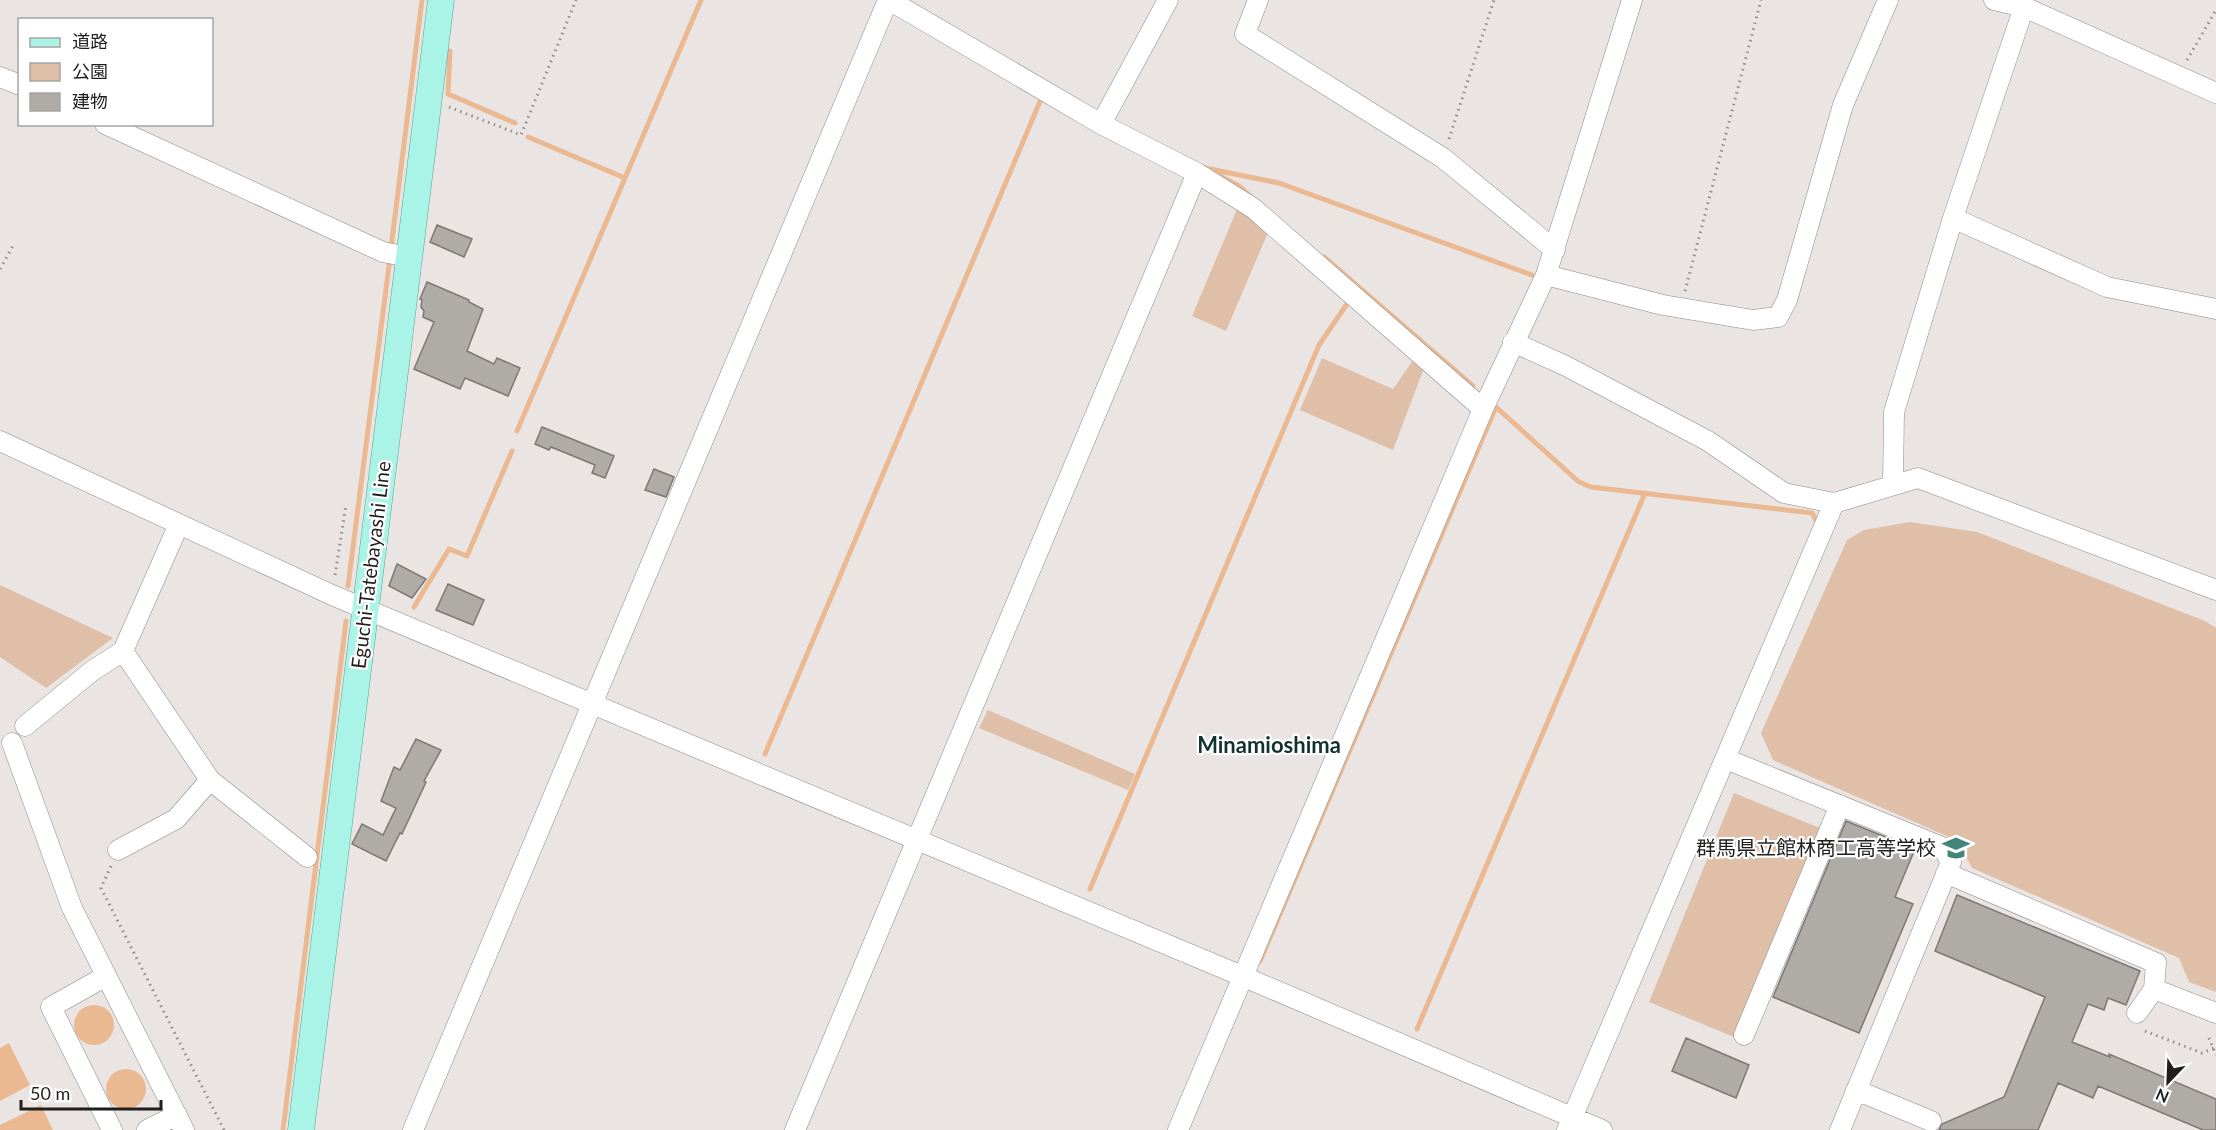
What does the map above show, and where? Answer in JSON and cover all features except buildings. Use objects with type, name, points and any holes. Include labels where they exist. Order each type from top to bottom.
[{"type":"main road","name":"Eguchi-Tatebayashi Line","points":[[301,1130],[441,0]]},
{"type":"street","points":[[413,1130],[888,0],[1101,124],[1197,173],[1254,208],[1483,409]]},
{"type":"street","points":[[1101,124],[1168,0]]},
{"type":"street","points":[[1258,0],[1245,34],[1443,158],[1555,250]]},
{"type":"street","points":[[1178,1130],[1483,409],[1546,275],[1632,0]]},
{"type":"street","points":[[1546,275],[1681,308],[1753,320],[1778,317],[1787,300],[1843,105],[1888,0]]},
{"type":"street","points":[[1994,0],[2025,7],[2216,93]]},
{"type":"street","points":[[1893,484],[1894,411],[1953,218],[2025,7]]},
{"type":"street","points":[[0,76],[18,85]]},
{"type":"street","points":[[109,126],[383,252],[408,257]]},
{"type":"street","points":[[795,1130],[1197,173]]},
{"type":"street","points":[[1953,218],[2108,287],[2216,309]]},
{"type":"street","points":[[1513,342],[1566,366],[1708,441],[1784,493],[1834,503],[1918,478],[2216,590]]},
{"type":"street","points":[[0,441],[332,595],[1242,975],[1569,1124],[1602,1130]]},
{"type":"street","points":[[1569,1124],[1834,503]]},
{"type":"street","points":[[25,726],[92,671],[123,651],[179,524]]},
{"type":"street","points":[[123,651],[210,780],[307,857]]},
{"type":"street","points":[[12,743],[72,908],[180,1123],[147,1130]]},
{"type":"street","points":[[1726,759],[1942,847],[1951,862],[1840,1130]]},
{"type":"street","points":[[118,850],[176,819],[210,780]]},
{"type":"street","points":[[1744,1035],[1840,805]]},
{"type":"street","points":[[1946,873],[2156,963],[2154,988],[2137,1013]]},
{"type":"street","points":[[106,976],[51,1007],[112,1130]]},
{"type":"street","points":[[2154,988],[2216,1013]]},
{"type":"street","points":[[1856,1090],[1931,1121]]},
{"type":"path","points":[[428,98],[521,135],[576,0]]},
{"type":"path","points":[[1443,158],[1494,0]]},
{"type":"path","points":[[1681,308],[1761,0]]},
{"type":"path","points":[[2178,75],[2216,10]]},
{"type":"path","points":[[0,269],[13,246]]},
{"type":"path","points":[[332,595],[346,505]]},
{"type":"path","points":[[118,850],[101,888],[224,1130]]},
{"type":"path","points":[[2137,1013],[2134,1017],[2139,1028],[2202,1053],[2214,1048]]},
{"type":"path","points":[[2210,1038],[2216,1054]]},
{"type":"green space","points":[[1238,207],[1269,230],[1226,331],[1192,316]]},
{"type":"green space","points":[[1322,358],[1393,389],[1414,359],[1424,368],[1393,450],[1300,410]]},
{"type":"green space","points":[[1910,522],[1977,532],[2205,621],[2216,628],[2216,992],[2189,982],[2179,958],[1972,868],[1958,841],[1773,760],[1761,733],[1847,540],[1864,530]]},
{"type":"green space","points":[[0,585],[113,638],[46,688],[0,657]]},
{"type":"green space","points":[[988,710],[1135,774],[1128,790],[979,728]]},
{"type":"green space","points":[[1734,793],[1820,828],[1734,1037],[1649,1002]]},
{"type":"shaded area","points":[[94,1005],[108,1011],[114,1025],[108,1039],[94,1045],[80,1039],[74,1025],[80,1011]]},
{"type":"shaded area","points":[[9,1043],[30,1085],[0,1101],[0,1048]]},
{"type":"shaded area","points":[[126,1069],[140,1075],[146,1089],[140,1103],[126,1109],[112,1103],[106,1089],[112,1075]]},
{"type":"shaded area","points":[[41,1105],[53,1130],[0,1130],[0,1125]]},
{"type":"waterway","points":[[391,248],[422,0]]},
{"type":"waterway","points":[[517,431],[701,0]]},
{"type":"waterway","points":[[450,51],[448,94],[515,123]]},
{"type":"waterway","points":[[765,754],[1041,99]]},
{"type":"waterway","points":[[528,137],[625,178]]},
{"type":"waterway","points":[[1205,168],[1279,183],[1532,275]]},
{"type":"waterway","points":[[1218,175],[1239,186],[1250,196]]},
{"type":"waterway","points":[[1324,257],[1473,386]]},
{"type":"waterway","points":[[348,586],[390,258]]},
{"type":"waterway","points":[[1090,889],[1319,345],[1349,301]]},
{"type":"waterway","points":[[1260,961],[1496,407],[1579,482],[1591,487],[1812,513],[1817,522],[1816,525]]},
{"type":"waterway","points":[[414,607],[449,549],[467,556],[512,451]]},
{"type":"waterway","points":[[1417,1029],[1645,493]]},
{"type":"waterway","points":[[283,1130],[346,621]]},
{"type":"place","name":"群馬県立館林商工高等学校","points":[[1956,848]]},
{"type":"district","name":"Minamioshima","points":[[1269,745]]}]
